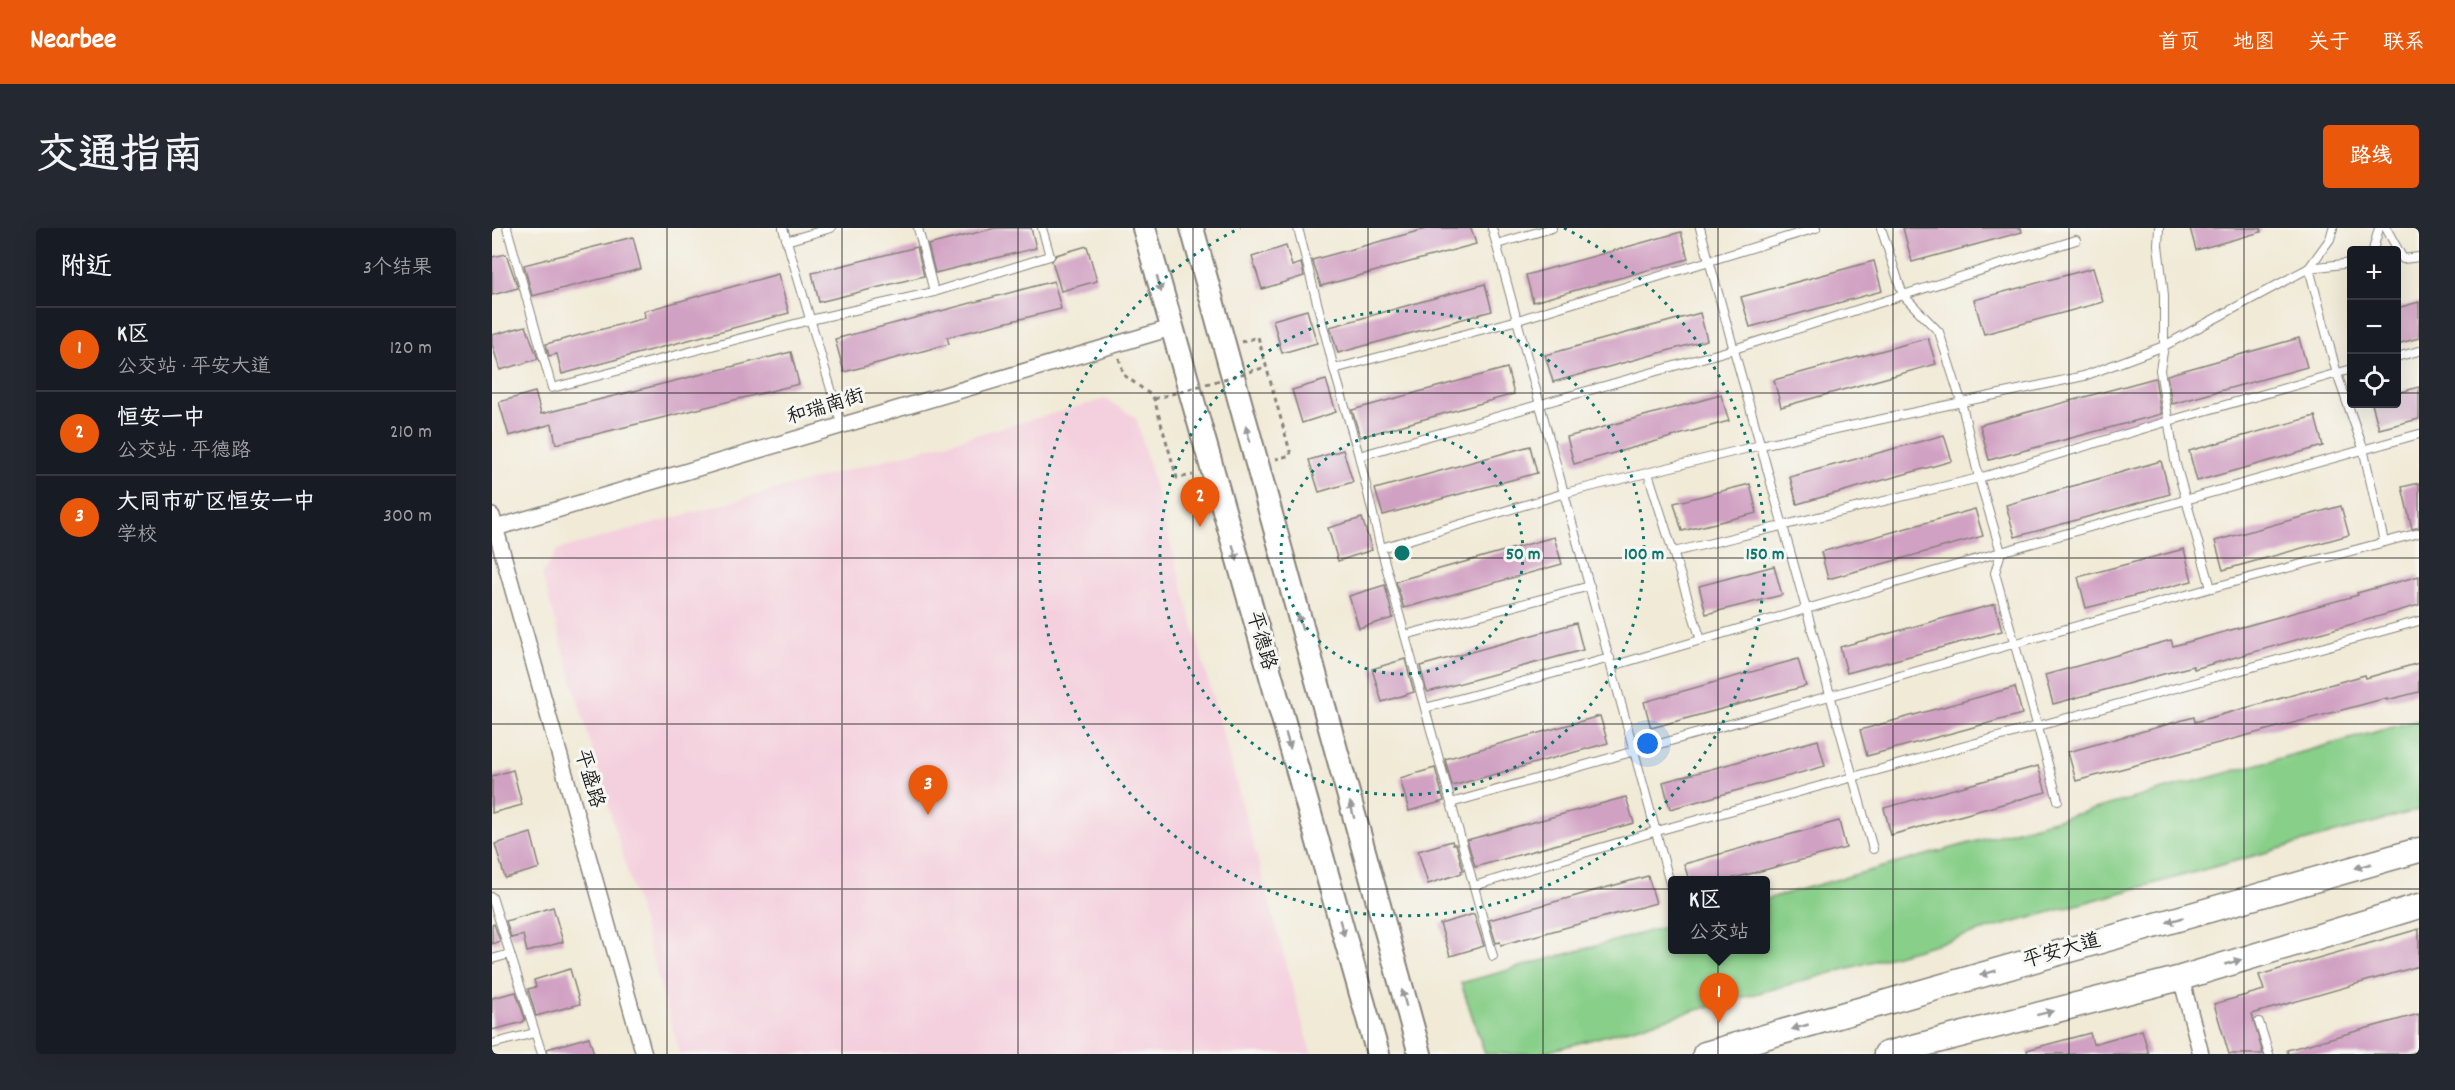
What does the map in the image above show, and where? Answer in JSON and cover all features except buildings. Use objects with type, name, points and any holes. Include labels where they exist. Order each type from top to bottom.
[{"type":"main road","name":"平德路","points":[[1144,228],[1378,1054]]},
{"type":"main road","points":[[1192,228],[1420,1054]]},
{"type":"main road","name":"平安大道","points":[[1705,1054],[2419,850]]},
{"type":"main road","points":[[1886,1054],[2181,978],[2419,906]]},
{"type":"street","name":"和瑞南街","points":[[493,524],[842,426],[1171,328]]},
{"type":"street","name":"平盛路","points":[[493,524],[644,1054]]},
{"type":"street","points":[[2181,978],[2201,1054]]},
{"type":"lane","points":[[507,228],[552,388],[810,320],[934,292],[1050,256],[1042,228]]},
{"type":"lane","points":[[783,228],[842,426]]},
{"type":"lane","points":[[786,241],[831,228]]},
{"type":"lane","points":[[918,228],[934,292]]},
{"type":"lane","points":[[1298,228],[1359,456],[1381,548],[1493,956]]},
{"type":"lane","points":[[1492,228],[1668,876]]},
{"type":"lane","points":[[1497,244],[1552,228]]},
{"type":"lane","points":[[1700,228],[1873,849]]},
{"type":"lane","points":[[1334,369],[1518,320],[1816,228]]},
{"type":"lane","points":[[1881,228],[1903,295],[1939,332],[1961,401],[1979,478],[2001,552],[1995,573],[2058,800]]},
{"type":"lane","points":[[2159,228],[2158,245],[2164,295],[2164,346],[2160,370],[2175,461],[2211,588]]},
{"type":"lane","points":[[2308,268],[2330,239],[2333,228]]},
{"type":"lane","points":[[2374,246],[2379,228]]},
{"type":"lane","points":[[2386,228],[2403,259],[2419,256]]},
{"type":"lane","points":[[1359,456],[1734,349],[2076,240]]},
{"type":"lane","points":[[1381,548],[1565,493],[1761,445],[2084,376],[2164,346],[2308,268],[2347,264]]},
{"type":"lane","points":[[2308,268],[2337,374],[2363,448],[2384,542]]},
{"type":"lane","points":[[2401,356],[2419,351]]},
{"type":"lane","points":[[1674,552],[1979,478],[2347,371]]},
{"type":"lane","points":[[1425,708],[1701,640],[2363,448],[2419,434]]},
{"type":"lane","points":[[1648,473],[1701,640]]},
{"type":"lane","points":[[1451,803],[2211,588],[2419,533]]},
{"type":"lane","points":[[1405,635],[1590,586]]},
{"type":"lane","points":[[1474,886],[1657,831],[2038,728],[2419,621]]},
{"type":"lane","points":[[492,897],[542,1054]]},
{"type":"lane","points":[[492,959],[510,954]]},
{"type":"lane","points":[[2259,1022],[2269,1054]]},
{"type":"lane","points":[[492,1044],[534,1033]]},
{"type":"path","points":[[1258,337],[1291,455]]},
{"type":"path","points":[[1154,399],[1266,367]]},
{"type":"path","points":[[1124,375],[1154,399],[1178,478]]},
{"type":"shaded area","points":[[1106,399],[1136,418],[1311,1054],[680,1054],[542,575],[557,550]]},
{"type":"green space","points":[[2419,720],[2419,810],[1539,1054],[1485,1054],[1461,983],[1668,926],[1668,954],[1770,954],[1770,898]]},
{"type":"place","name":"恒安一中","points":[[1200,527]]},
{"type":"place","name":"大同市矿区恒安一中","points":[[928,815]]},
{"type":"place","name":"K区","points":[[1719,1023]]}]
